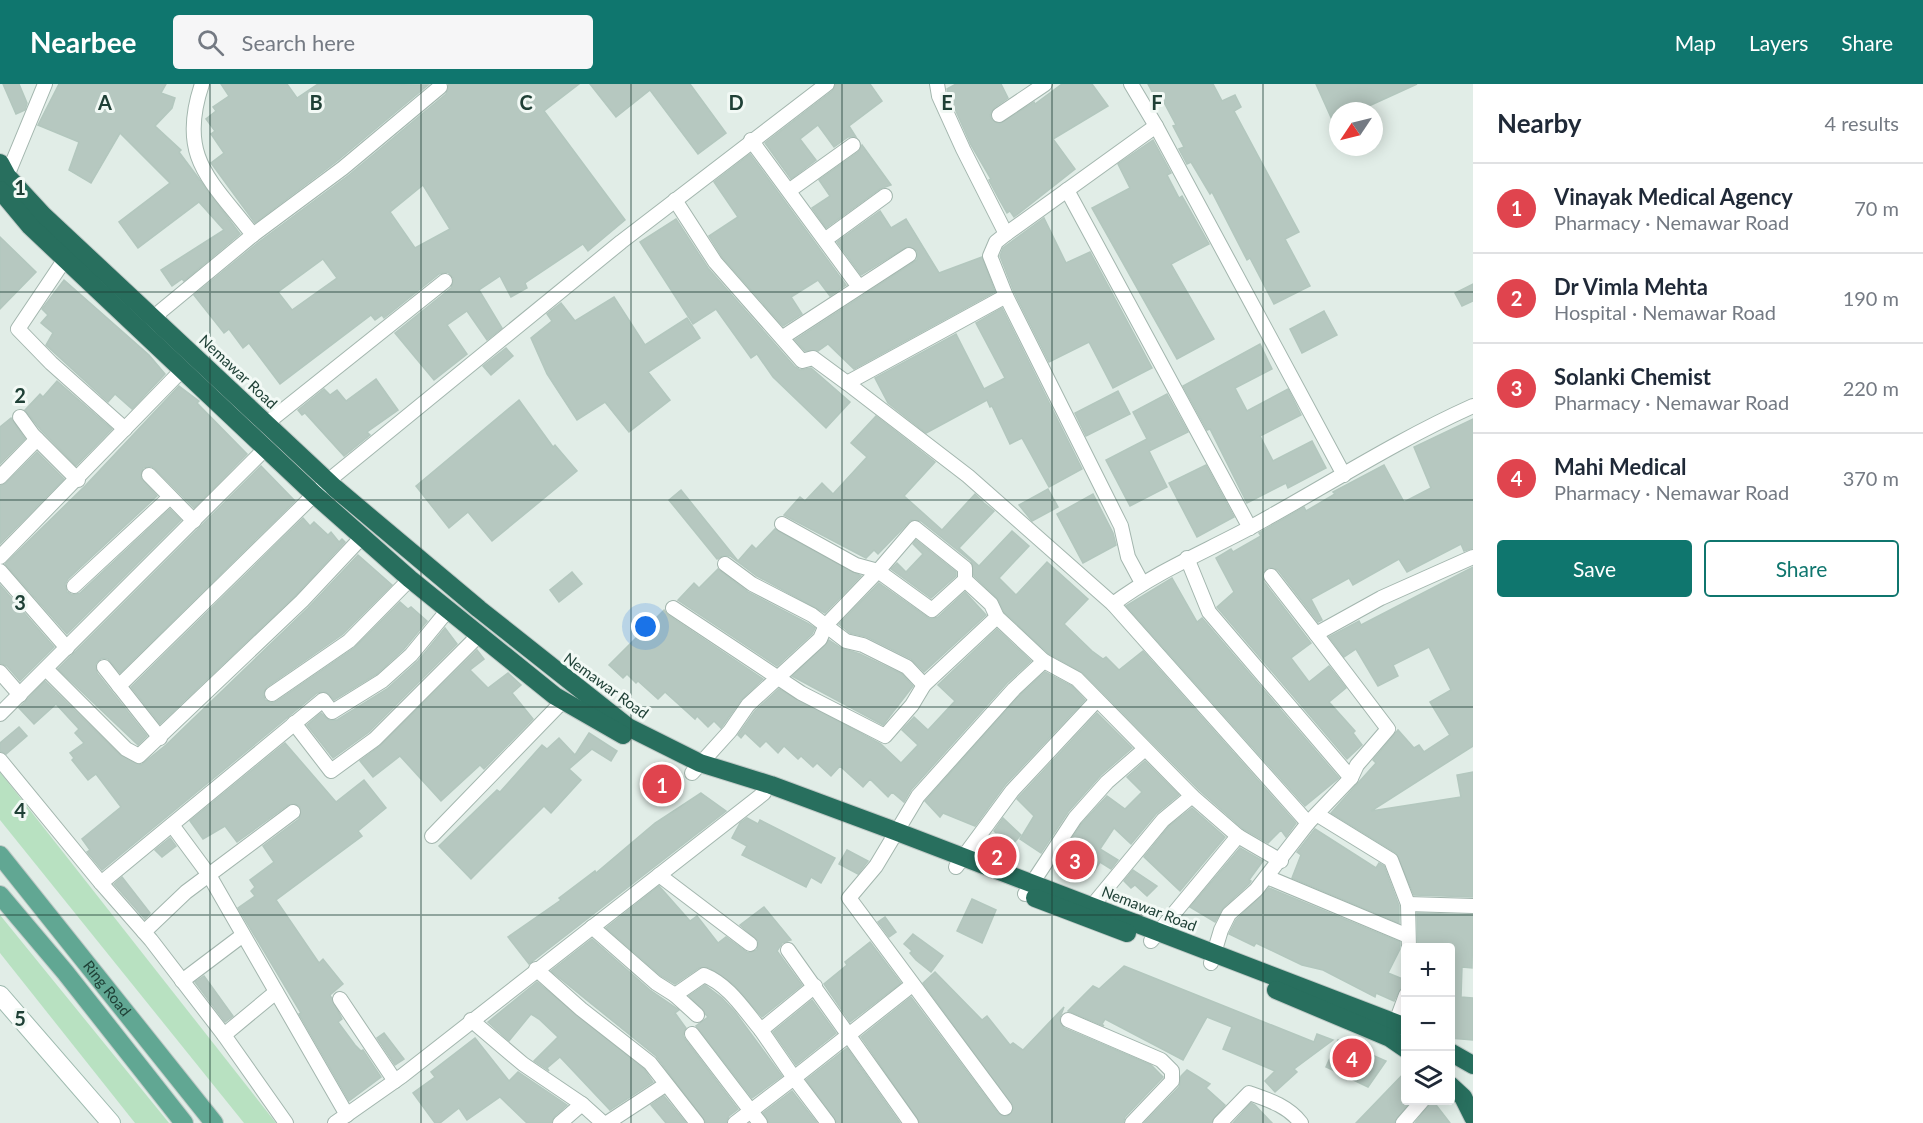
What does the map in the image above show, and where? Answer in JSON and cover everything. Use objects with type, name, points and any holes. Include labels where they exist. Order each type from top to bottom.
[{"type":"highway","name":"Nemawar Road","points":[[2,178],[37,220],[65,259],[267,423],[328,481],[569,683],[628,727],[696,768],[771,785],[892,836],[1212,959],[1399,1034]]},
{"type":"highway","name":"Nemawar Road","points":[[37,220],[151,328],[182,370],[315,495],[410,579],[563,702],[696,768],[892,836]]},
{"type":"highway","points":[[1455,1055],[1473,1065]]},
{"type":"highway","points":[[1455,1089],[1463,1096],[1473,1117]]},
{"type":"main road","name":"Ring Road","points":[[0,855],[214,1123]]},
{"type":"main road","name":"Ring Road","points":[[0,895],[65,972],[184,1123]]},
{"type":"street","points":[[2,178],[45,84]]},
{"type":"street","points":[[202,84],[193,114],[192,136],[200,165],[253,235]]},
{"type":"street","points":[[119,686],[328,481],[675,200],[827,84]]},
{"type":"street","points":[[937,84],[939,96],[963,149],[1006,234]]},
{"type":"street","points":[[999,115],[1045,84]]},
{"type":"street","points":[[1131,84],[1156,126],[1344,475]]},
{"type":"street","points":[[151,328],[161,311],[253,235],[343,168],[440,87]]},
{"type":"street","points":[[1142,583],[1128,557],[1120,526],[1005,296],[990,256],[996,242],[1006,234],[1156,126]]},
{"type":"street","points":[[751,140],[859,286]]},
{"type":"street","points":[[790,190],[853,145]]},
{"type":"street","points":[[1067,190],[1250,528]]},
{"type":"street","points":[[826,240],[885,196]]},
{"type":"street","points":[[675,200],[715,262],[802,361],[813,358],[968,476],[1113,604],[1313,819],[1391,860],[1408,904],[1409,942],[1267,877]]},
{"type":"street","points":[[783,338],[909,255]]},
{"type":"street","points":[[65,259],[18,329],[51,363],[125,429]]},
{"type":"street","points":[[267,423],[445,281]]},
{"type":"street","points":[[847,383],[1005,296]]},
{"type":"street","points":[[0,557],[78,480],[182,370]]},
{"type":"street","points":[[1113,604],[1142,583],[1187,558],[1250,528],[1438,422],[1473,406]]},
{"type":"street","points":[[20,417],[37,439],[78,480]]},
{"type":"street","points":[[0,477],[37,439]]},
{"type":"street","points":[[0,714],[266,448]]},
{"type":"street","points":[[149,475],[194,521]]},
{"type":"street","points":[[74,586],[170,497]]},
{"type":"street","points":[[696,768],[730,731],[748,705],[820,639],[826,625],[878,571],[915,528],[965,568],[965,580],[932,610],[878,571],[856,566],[782,524]]},
{"type":"street","points":[[46,669],[131,754],[139,756],[302,601],[362,537]]},
{"type":"street","points":[[1316,634],[1381,598],[1473,557]]},
{"type":"street","points":[[1187,558],[1209,612],[1351,778]]},
{"type":"street","points":[[725,564],[752,584],[795,605],[846,640],[863,645],[907,667],[924,685]]},
{"type":"street","points":[[0,571],[68,648]]},
{"type":"street","points":[[1212,959],[1229,914],[1281,861],[1313,819],[1351,778],[1357,765],[1388,729],[1271,576]]},
{"type":"street","points":[[272,694],[349,641],[410,579]]},
{"type":"street","points":[[965,580],[992,604],[997,617],[1044,660],[1077,680],[1192,796],[1238,836],[1281,861]]},
{"type":"street","points":[[673,608],[781,677],[801,693],[885,736],[912,705],[924,685],[997,617]]},
{"type":"street","points":[[101,883],[323,699],[332,712],[382,681],[411,655],[448,610]]},
{"type":"street","points":[[294,723],[331,771],[375,739],[479,635]]},
{"type":"street","points":[[1005,1108],[849,898],[876,866],[918,796],[1014,689],[1044,660]]},
{"type":"street","points":[[104,667],[160,738]]},
{"type":"street","points":[[0,672],[20,695]]},
{"type":"street","points":[[959,862],[1012,791],[1097,700]]},
{"type":"street","points":[[432,836],[563,702]]},
{"type":"street","points":[[1029,889],[1075,818],[1107,782],[1145,749]]},
{"type":"street","points":[[0,760],[144,932],[224,1035],[286,1123]]},
{"type":"street","points":[[335,1123],[395,1081],[764,793]]},
{"type":"street","points":[[1087,912],[1163,820],[1192,796]]},
{"type":"street","points":[[144,932],[209,876],[293,812]]},
{"type":"street","points":[[172,825],[209,876],[347,1115]]},
{"type":"street","points":[[1155,937],[1238,836]]},
{"type":"street","points":[[659,875],[750,944]]},
{"type":"street","points":[[1408,904],[1473,906]]},
{"type":"street","points":[[592,927],[656,983],[675,995],[697,1015]]},
{"type":"street","points":[[182,981],[243,935]]},
{"type":"street","points":[[788,950],[911,1123]]},
{"type":"street","points":[[536,969],[581,1009],[650,1063],[697,1123]]},
{"type":"street","points":[[675,995],[704,975],[729,991],[761,1030],[828,1123]]},
{"type":"street","points":[[735,1123],[912,985]]},
{"type":"street","points":[[761,1030],[815,986]]},
{"type":"street","points":[[224,1035],[276,992]]},
{"type":"street","points":[[0,995],[111,1123]]},
{"type":"street","points":[[1399,1034],[1406,997]]},
{"type":"street","points":[[340,999],[395,1081]]},
{"type":"street","points":[[471,1020],[523,1064],[582,1104],[605,1123],[665,1085]]},
{"type":"street","points":[[1068,1020],[1161,1060],[1172,1071],[1172,1081],[1132,1123]]},
{"type":"street","points":[[692,1034],[760,1123]]},
{"type":"street","points":[[1220,1123],[1249,1093],[1271,1100],[1294,1113],[1301,1123]]},
{"type":"street","points":[[560,1123],[582,1104]]},
{"type":"street","points":[[1403,1123],[1419,1105]]},
{"type":"street","points":[[1468,1123],[1473,1117]]},
{"type":"green space","points":[[0,772],[276,1123],[244,1123],[0,820]]},
{"type":"green space","points":[[0,915],[169,1123],[135,1123],[0,953]]},
{"type":"building","points":[[3,84],[19,84],[27,103],[25,110],[16,114]]},
{"type":"building","points":[[59,84],[166,84],[161,93],[175,98],[172,108],[155,126],[181,150],[179,152],[240,234],[184,281],[182,279],[172,286],[161,270],[224,230],[199,202],[138,248],[119,222],[170,183],[120,133],[91,183],[69,170],[79,142],[38,125]]},
{"type":"building","points":[[221,84],[287,84],[297,98],[318,84],[428,85],[337,161],[255,223],[211,163],[224,153],[211,134],[215,131],[206,119],[216,111],[213,107],[229,96]]},
{"type":"building","points":[[449,84],[579,84],[544,111],[625,220],[588,251],[583,244],[525,283],[527,288],[511,297],[500,276],[479,290],[502,328],[487,340],[467,311],[447,325],[467,354],[434,380],[395,333],[451,288],[454,279],[448,272],[439,274],[384,318],[382,315],[375,320],[371,315],[280,384],[249,343],[243,348],[229,329],[224,333],[194,295],[259,242],[349,175],[446,94]],"holes":[[[423,185],[450,229],[415,248],[390,212]],[[323,259],[337,278],[292,310],[278,292]]]},
{"type":"building","points":[[590,84],[690,84],[726,133],[698,154],[650,90],[616,117]]},
{"type":"building","points":[[836,84],[870,84],[882,101],[849,126],[856,137],[848,137],[834,147],[818,125],[800,139],[816,160],[791,179],[765,143],[832,91]]},
{"type":"building","points":[[956,84],[1001,84],[1008,98],[994,108],[990,115],[992,120],[999,124],[1034,102],[1035,104],[1062,84],[1092,84],[1108,106],[1053,139],[1075,169],[1014,217],[1010,211],[1007,213],[999,199],[989,180],[991,179],[971,145],[948,93],[947,89]]},
{"type":"building","points":[[1148,84],[1213,84],[1222,101],[1235,95],[1241,107],[1234,111],[1299,232],[1285,239],[1310,286],[1274,304],[1250,258],[1247,260],[1212,192],[1210,194],[1191,162],[1187,164],[1179,149],[1184,147],[1173,126],[1176,125],[1160,95],[1155,97]]},
{"type":"building","points":[[1316,84],[1417,84],[1378,102],[1329,102],[1329,113]]},
{"type":"building","points":[[1153,140],[1171,173],[1167,175],[1179,198],[1182,196],[1209,244],[1171,264],[1214,339],[1177,359],[1092,208],[1130,188],[1118,164]]},
{"type":"building","points":[[862,145],[891,185],[880,189],[826,228],[812,208],[830,196],[819,180],[858,152]]},
{"type":"building","points":[[750,154],[846,285],[830,296],[818,280],[791,297],[802,314],[783,326],[722,257],[709,236],[738,217],[714,182]]},
{"type":"building","points":[[880,211],[891,228],[906,219],[939,273],[982,257],[995,292],[854,369],[828,344],[818,351],[805,351],[795,340],[917,260],[917,251],[908,246],[861,275],[837,242]]},
{"type":"building","points":[[1044,218],[1066,263],[1090,252],[1152,368],[1113,388],[1089,342],[1049,362],[1014,292],[1000,256],[1003,248]]},
{"type":"building","points":[[676,219],[708,268],[795,367],[800,370],[811,368],[850,402],[826,428],[773,377],[757,354],[751,358],[716,309],[693,324],[640,242]]},
{"type":"building","points":[[0,237],[36,272],[0,309]]},
{"type":"building","points":[[64,280],[149,355],[165,374],[132,409],[115,394],[108,402],[46,345],[53,333],[41,323],[48,315],[42,309]]},
{"type":"building","points":[[1473,284],[1473,301],[1462,306],[1455,293]]},
{"type":"building","points":[[614,297],[645,345],[687,318],[700,338],[648,372],[670,400],[629,432],[605,402],[577,420],[547,374],[531,338],[552,321],[547,314],[561,303],[575,321]]},
{"type":"building","points":[[1002,308],[1082,469],[1049,487],[1022,438],[1010,444],[987,400],[926,433],[888,403],[875,378],[956,334],[984,389],[1005,378],[976,323]]},
{"type":"building","points":[[1324,311],[1337,335],[1302,353],[1290,329]]},
{"type":"building","points":[[1260,344],[1272,369],[1235,388],[1247,411],[1288,389],[1301,415],[1260,436],[1273,461],[1312,441],[1326,468],[1288,488],[1286,483],[1247,503],[1210,429],[1207,430],[1183,386]]},
{"type":"building","points":[[506,348],[513,356],[491,375],[483,366]]},
{"type":"building","points":[[376,379],[398,410],[367,432],[370,435],[344,456],[305,413],[302,415],[298,410],[324,389],[330,395],[337,390],[346,401]]},
{"type":"building","points":[[57,381],[112,429],[76,466],[25,410],[40,394],[43,397]]},
{"type":"building","points":[[179,386],[199,401],[197,403],[247,454],[194,508],[155,469],[151,466],[143,468],[141,478],[157,496],[68,579],[65,584],[67,592],[72,595],[80,593],[170,509],[181,520],[67,634],[5,564],[85,486]]},
{"type":"building","points":[[1118,391],[1130,414],[1086,436],[1075,413]]},
{"type":"building","points":[[1167,394],[1188,432],[1149,451],[1167,487],[1130,506],[1106,460],[1147,439],[1133,412]]},
{"type":"building","points":[[519,400],[553,447],[555,445],[577,471],[492,541],[468,512],[449,528],[416,486]]},
{"type":"building","points":[[876,416],[935,462],[904,496],[942,530],[975,494],[994,511],[959,548],[979,566],[1012,531],[1029,546],[999,578],[1016,595],[1047,562],[1067,580],[1088,599],[1064,624],[1092,651],[1103,659],[1106,657],[1119,670],[1143,651],[1296,823],[1286,837],[1281,830],[1268,843],[1243,829],[1198,789],[1083,673],[1049,654],[1004,612],[997,598],[974,576],[971,561],[921,521],[911,520],[878,554],[874,550],[866,558],[784,515],[800,497],[805,501],[822,483],[833,494],[867,457],[851,443]]},
{"type":"building","points":[[11,418],[25,439],[0,464],[0,427]]},
{"type":"building","points":[[1473,419],[1473,548],[1464,551],[1461,544],[1407,572],[1399,559],[1353,585],[1349,578],[1311,599],[1322,620],[1318,622],[1278,570],[1269,567],[1263,573],[1264,582],[1311,643],[1291,658],[1309,682],[1329,666],[1346,688],[1329,702],[1355,731],[1353,733],[1362,745],[1347,759],[1217,607],[1234,592],[1216,558],[1231,549],[1233,552],[1261,536],[1259,533],[1304,507],[1306,511],[1335,494],[1333,492],[1384,465],[1404,502],[1431,488],[1414,447]]},
{"type":"building","points":[[37,452],[64,479],[0,544],[0,486],[6,483]]},
{"type":"building","points":[[1206,465],[1234,517],[1197,537],[1169,483]]},
{"type":"building","points":[[261,466],[295,501],[120,673],[108,659],[102,658],[96,663],[97,673],[147,736],[138,745],[58,669]]},
{"type":"building","points":[[1048,489],[1058,507],[1032,521],[1019,505]]},
{"type":"building","points":[[681,490],[738,561],[752,545],[756,549],[775,529],[861,576],[825,613],[757,576],[730,556],[717,559],[669,500]]},
{"type":"building","points":[[1093,494],[1113,533],[1116,545],[1083,563],[1057,514]]},
{"type":"building","points":[[303,518],[310,526],[314,522],[328,535],[331,532],[339,542],[342,539],[345,542],[296,595],[160,724],[131,687]]},
{"type":"building","points":[[916,540],[956,572],[956,576],[931,598],[891,569],[897,563],[906,572],[923,554],[913,544]]},
{"type":"building","points":[[358,555],[392,585],[343,634],[267,687],[263,694],[265,700],[272,703],[277,701],[354,648],[400,602],[408,609],[411,607],[427,621],[404,649],[377,674],[334,700],[326,692],[317,693],[102,870],[87,852],[90,850],[82,839],[121,807],[96,774],[88,780],[72,760],[74,758],[70,753],[84,743],[75,733],[79,729],[56,704],[34,724],[19,708],[45,681],[120,755],[141,765],[166,745],[308,608]]},
{"type":"building","points":[[1473,567],[1473,746],[1371,811],[1461,797],[1457,775],[1473,772],[1473,897],[1414,895],[1396,853],[1331,813],[1376,763],[1373,760],[1398,730],[1414,748],[1419,745],[1424,752],[1450,735],[1430,702],[1451,690],[1429,647],[1393,665],[1398,676],[1378,686],[1356,649],[1344,657],[1329,637],[1359,621],[1361,625]]},
{"type":"building","points":[[718,569],[748,592],[815,628],[812,634],[777,666],[678,600],[694,583],[699,588]]},
{"type":"building","points":[[572,572],[582,584],[559,602],[550,590]]},
{"type":"building","points":[[1172,578],[1197,622],[1202,618],[1339,778],[1305,806],[1126,606]]},
{"type":"building","points":[[879,583],[930,619],[938,617],[965,592],[986,615],[924,672],[911,659],[867,637],[850,633],[839,624]]},
{"type":"building","points":[[0,585],[54,647],[20,681],[7,666],[0,663]]},
{"type":"building","points":[[664,610],[668,615],[763,679],[741,700],[721,728],[714,721],[708,727],[697,716],[695,719],[665,692],[658,699],[638,681],[636,683],[627,674],[623,678],[609,665]]},
{"type":"building","points":[[445,628],[457,644],[369,732],[333,758],[307,725],[321,713],[329,720],[337,720],[387,689],[418,661]]},
{"type":"building","points":[[997,629],[1031,661],[1007,683],[911,790],[904,802],[892,792],[888,797],[870,779],[863,787],[840,766],[831,776],[817,763],[813,767],[801,756],[798,759],[784,746],[778,753],[766,741],[760,747],[745,733],[741,738],[738,735],[755,711],[779,689],[881,744],[901,763],[918,745],[902,730],[914,717],[928,730],[955,701],[938,685]]},
{"type":"building","points":[[829,640],[841,648],[860,654],[902,674],[913,686],[883,725],[792,676]]},
{"type":"building","points":[[477,650],[484,659],[470,670],[488,688],[508,673],[521,685],[512,693],[533,719],[484,769],[480,765],[441,801],[400,756],[373,777],[360,761],[381,745]]},
{"type":"building","points":[[1045,672],[1072,686],[1085,700],[1005,785],[975,826],[943,813],[940,817],[925,801],[1020,695]]},
{"type":"building","points":[[1097,713],[1132,748],[1101,775],[1068,812],[1041,853],[1020,839],[1034,816],[1017,799]]},
{"type":"building","points":[[19,727],[27,736],[6,754],[0,751],[0,743]]},
{"type":"building","points":[[589,733],[617,751],[611,761],[592,749],[569,769],[581,780],[551,813],[544,806],[471,879],[439,846],[497,790],[500,792],[542,745],[547,749],[559,738],[575,755]]},
{"type":"building","points":[[285,743],[336,802],[364,780],[386,808],[358,831],[362,836],[276,900],[319,963],[323,959],[343,984],[330,995],[342,1019],[338,1022],[355,1045],[361,1051],[363,1050],[381,1077],[349,1101],[299,1014],[301,1013],[238,908],[255,896],[251,891],[255,887],[250,880],[274,862],[263,846],[299,819],[300,807],[296,804],[288,805],[237,842],[225,826],[203,839],[190,821]]},
{"type":"building","points":[[1145,761],[1179,795],[1156,814],[1131,844],[1114,828],[1100,849],[1118,860],[1111,869],[1100,862],[1094,872],[1082,864],[1079,868],[1059,858],[1082,823],[1107,796],[1125,809],[1142,792],[1127,777]]},
{"type":"building","points":[[701,793],[726,811],[529,964],[508,937],[561,900],[559,898],[595,871],[596,873],[655,823]]},
{"type":"building","points":[[1192,808],[1225,837],[1180,891],[1144,857],[1169,826]]},
{"type":"building","points":[[747,818],[758,824],[760,820],[835,858],[821,883],[811,877],[806,887],[742,855],[747,846],[732,838],[740,823]]},
{"type":"building","points":[[1003,818],[1021,835],[1010,847],[994,831]]},
{"type":"building","points":[[1315,829],[1376,868],[1379,863],[1384,866],[1399,906],[1399,923],[1292,878],[1301,855],[1297,852]]},
{"type":"building","points":[[170,838],[176,846],[162,857],[155,850]]},
{"type":"building","points":[[1240,848],[1263,861],[1249,880],[1251,881],[1249,884],[1223,908],[1215,922],[1190,907]]},
{"type":"building","points":[[847,850],[868,861],[858,874],[839,864]]},
{"type":"building","points":[[1133,870],[1157,886],[1147,896],[1135,885],[1131,888],[1124,881]]},
{"type":"building","points":[[122,877],[150,913],[145,919],[114,884]]},
{"type":"building","points":[[659,886],[690,921],[697,916],[718,943],[726,937],[748,953],[757,950],[758,941],[740,925],[764,907],[791,940],[782,943],[777,951],[802,985],[762,1017],[734,985],[708,967],[699,968],[675,984],[661,976],[606,928]]},
{"type":"building","points":[[1269,888],[1400,942],[1400,949],[1388,973],[1401,978],[1401,988],[1394,1001],[1376,993],[1375,997],[1323,970],[1302,965],[1256,943],[1254,946],[1229,934],[1236,920]]},
{"type":"building","points":[[972,899],[996,910],[982,943],[957,931]]},
{"type":"building","points":[[1417,913],[1473,915],[1472,968],[1462,967],[1461,997],[1473,998],[1473,1040],[1455,1038],[1455,943],[1418,943]]},
{"type":"building","points":[[885,917],[896,932],[889,937],[878,922]]},
{"type":"building","points":[[913,934],[943,956],[931,972],[916,960],[910,953],[912,951],[904,944]]},
{"type":"building","points":[[592,939],[650,990],[679,1010],[675,1013],[686,1028],[683,1035],[685,1039],[738,1109],[729,1116],[726,1123],[706,1123],[656,1056],[551,971]]},
{"type":"building","points":[[870,942],[901,983],[850,1022],[824,984],[847,965],[845,962]]},
{"type":"building","points":[[1124,966],[1314,1042],[1317,1034],[1333,1040],[1294,1069],[1297,1072],[1275,1092],[1265,1081],[1275,1071],[1223,1049],[1232,1027],[1207,1017],[1183,1060],[1105,1019],[1102,1024],[1104,1026],[1068,1011],[1093,986],[1099,989]]},
{"type":"building","points":[[935,972],[982,1020],[987,1016],[1010,1045],[1013,1043],[1023,1050],[1064,1007],[1059,1020],[1064,1028],[1151,1065],[1163,1077],[1125,1117],[1123,1123],[920,1123],[861,1037],[911,997],[998,1113],[1007,1117],[1014,1108],[923,983]]},
{"type":"building","points":[[204,976],[233,1016],[225,1022],[195,982]]},
{"type":"building","points":[[537,982],[644,1069],[653,1082],[610,1110],[560,1057],[547,1068],[549,1071],[534,1061],[558,1037],[539,1019],[531,1014],[509,1041],[488,1022]]},
{"type":"building","points":[[705,985],[735,1012],[782,1076],[752,1098],[696,1026],[708,1017],[689,996]]},
{"type":"building","points":[[812,1000],[836,1033],[796,1065],[773,1032]]},
{"type":"building","points":[[384,1033],[404,1059],[395,1065],[377,1038]]},
{"type":"building","points":[[475,1038],[509,1081],[518,1072],[567,1105],[551,1123],[527,1123],[500,1097],[467,1120],[459,1108],[440,1123],[435,1123],[413,1093],[435,1077],[431,1072]]},
{"type":"building","points":[[1338,1040],[1386,1061],[1368,1087],[1326,1067]]},
{"type":"building","points":[[847,1048],[900,1123],[837,1123],[806,1080]]},
{"type":"building","points":[[1187,1070],[1210,1084],[1206,1088],[1225,1105],[1211,1123],[1144,1123],[1179,1087],[1181,1076]]},
{"type":"building","points":[[1401,1076],[1401,1105],[1408,1105],[1394,1123],[1356,1123]]},
{"type":"building","points":[[792,1091],[817,1123],[769,1123],[763,1113]]},
{"type":"building","points":[[664,1096],[686,1123],[666,1123],[651,1105]]},
{"type":"building","points":[[1251,1103],[1255,1105],[1272,1123],[1233,1123]]},
{"type":"building","points":[[1429,1105],[1436,1105],[1450,1123],[1415,1123]]},
{"type":"place","name":"Vinayak Medical Agency","points":[[662,784]]},
{"type":"place","name":"Dr Vimla Mehta","points":[[997,856]]},
{"type":"place","name":"Solanki Chemist","points":[[1075,860]]},
{"type":"place","name":"Mahi Medical","points":[[1352,1058]]}]
